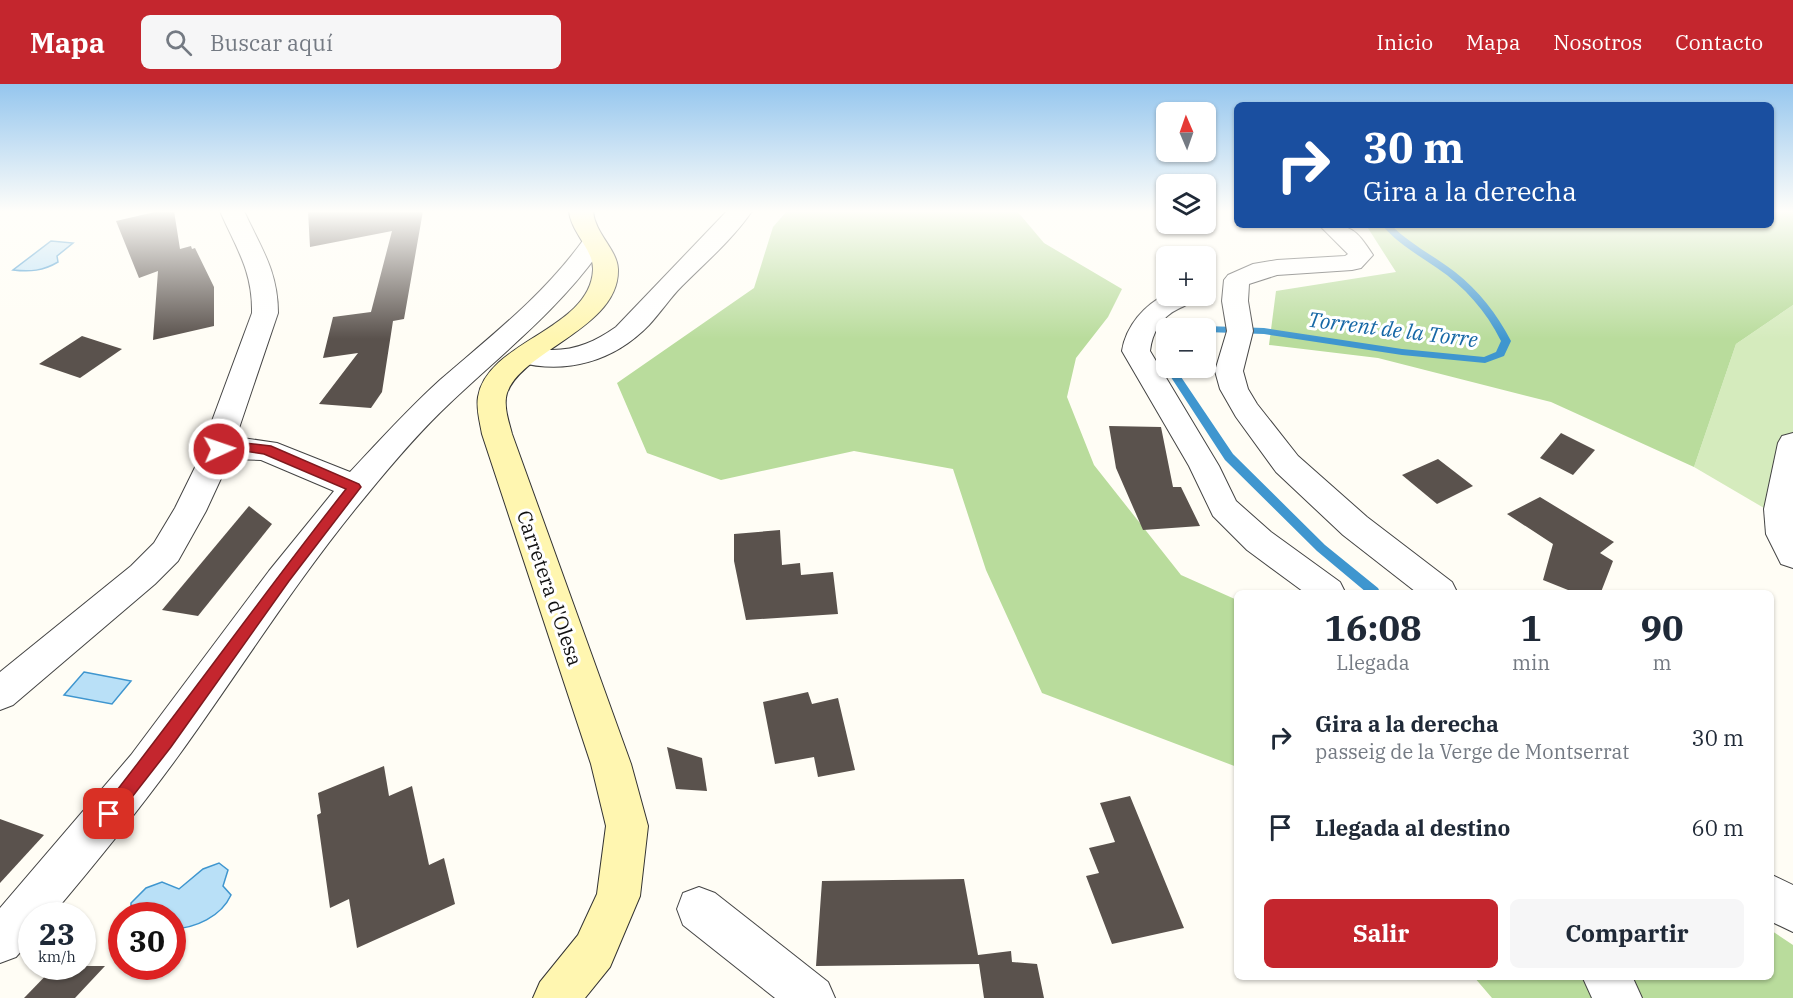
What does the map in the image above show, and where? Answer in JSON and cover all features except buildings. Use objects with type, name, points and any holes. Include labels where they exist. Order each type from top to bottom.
[{"type":"street","points":[[0,694],[143,575],[166,552],[190,511],[219,449],[221,437],[265,313],[266,294],[262,268],[254,254]]},
{"type":"street","points":[[0,940],[81,849],[165,742],[298,559],[355,487],[448,389],[569,278],[586,254]]},
{"type":"street","name":"Carretera d'Olesa","points":[[556,998],[594,951],[618,896],[627,826],[611,764],[496,426],[492,411],[493,392],[509,370],[586,310],[603,287],[606,266],[599,254]]},
{"type":"street","points":[[528,356],[553,360],[582,356],[612,344],[637,322],[699,254]]},
{"type":"street","points":[[1216,286],[1250,272],[1267,268],[1352,263],[1360,254]]},
{"type":"street","points":[[1216,288],[1235,289],[1238,321],[1229,371],[1234,389],[1246,410],[1287,464],[1355,526],[1437,590]]},
{"type":"street","points":[[1164,306],[1138,335],[1136,351],[1149,376],[1204,466],[1224,508],[1259,541],[1325,590]]},
{"type":"street","points":[[1793,443],[1780,509],[1782,534],[1793,555]]},
{"type":"street","points":[[219,449],[244,447],[266,450],[355,487]]},
{"type":"street","points":[[1774,898],[1793,910]]},
{"type":"street","points":[[699,909],[812,998]]},
{"type":"street","points":[[1608,980],[1619,998]]},
{"type":"green space","points":[[765,254],[1062,254],[1122,289],[1108,317],[1076,358],[1067,397],[1094,465],[1181,575],[1234,599],[1234,766],[1042,693],[986,570],[953,469],[854,451],[721,480],[647,453],[617,383],[754,288]]},
{"type":"green space","points":[[1384,254],[1793,254],[1793,305],[1736,344],[1694,467],[1551,402],[1378,358],[1269,345],[1276,291],[1396,272]]},
{"type":"green space","points":[[1793,305],[1793,525],[1694,467],[1736,344]]},
{"type":"green space","points":[[1774,932],[1793,945],[1793,998],[1492,998],[1477,980],[1774,980]]},
{"type":"water","points":[[34,254],[60,254],[57,256],[58,262],[47,267],[25,271],[13,270]]},
{"type":"water","points":[[84,672],[131,681],[112,704],[64,695]]},
{"type":"water","points":[[219,863],[228,870],[223,886],[231,895],[221,909],[198,924],[186,927],[186,902],[132,902],[146,888],[162,882],[179,889],[203,869]]},
{"type":"waterway","name":"Torrent de la Torre","points":[[1216,329],[1264,331],[1402,352],[1485,360],[1500,354],[1506,341],[1479,300],[1462,282],[1422,254]]},
{"type":"waterway","name":"Torrent de la Torre","points":[[1177,378],[1229,457],[1321,548],[1372,590]]},
{"type":"route","points":[[109,814],[165,742],[284,578],[355,487],[266,450],[244,447],[219,449]]}]
